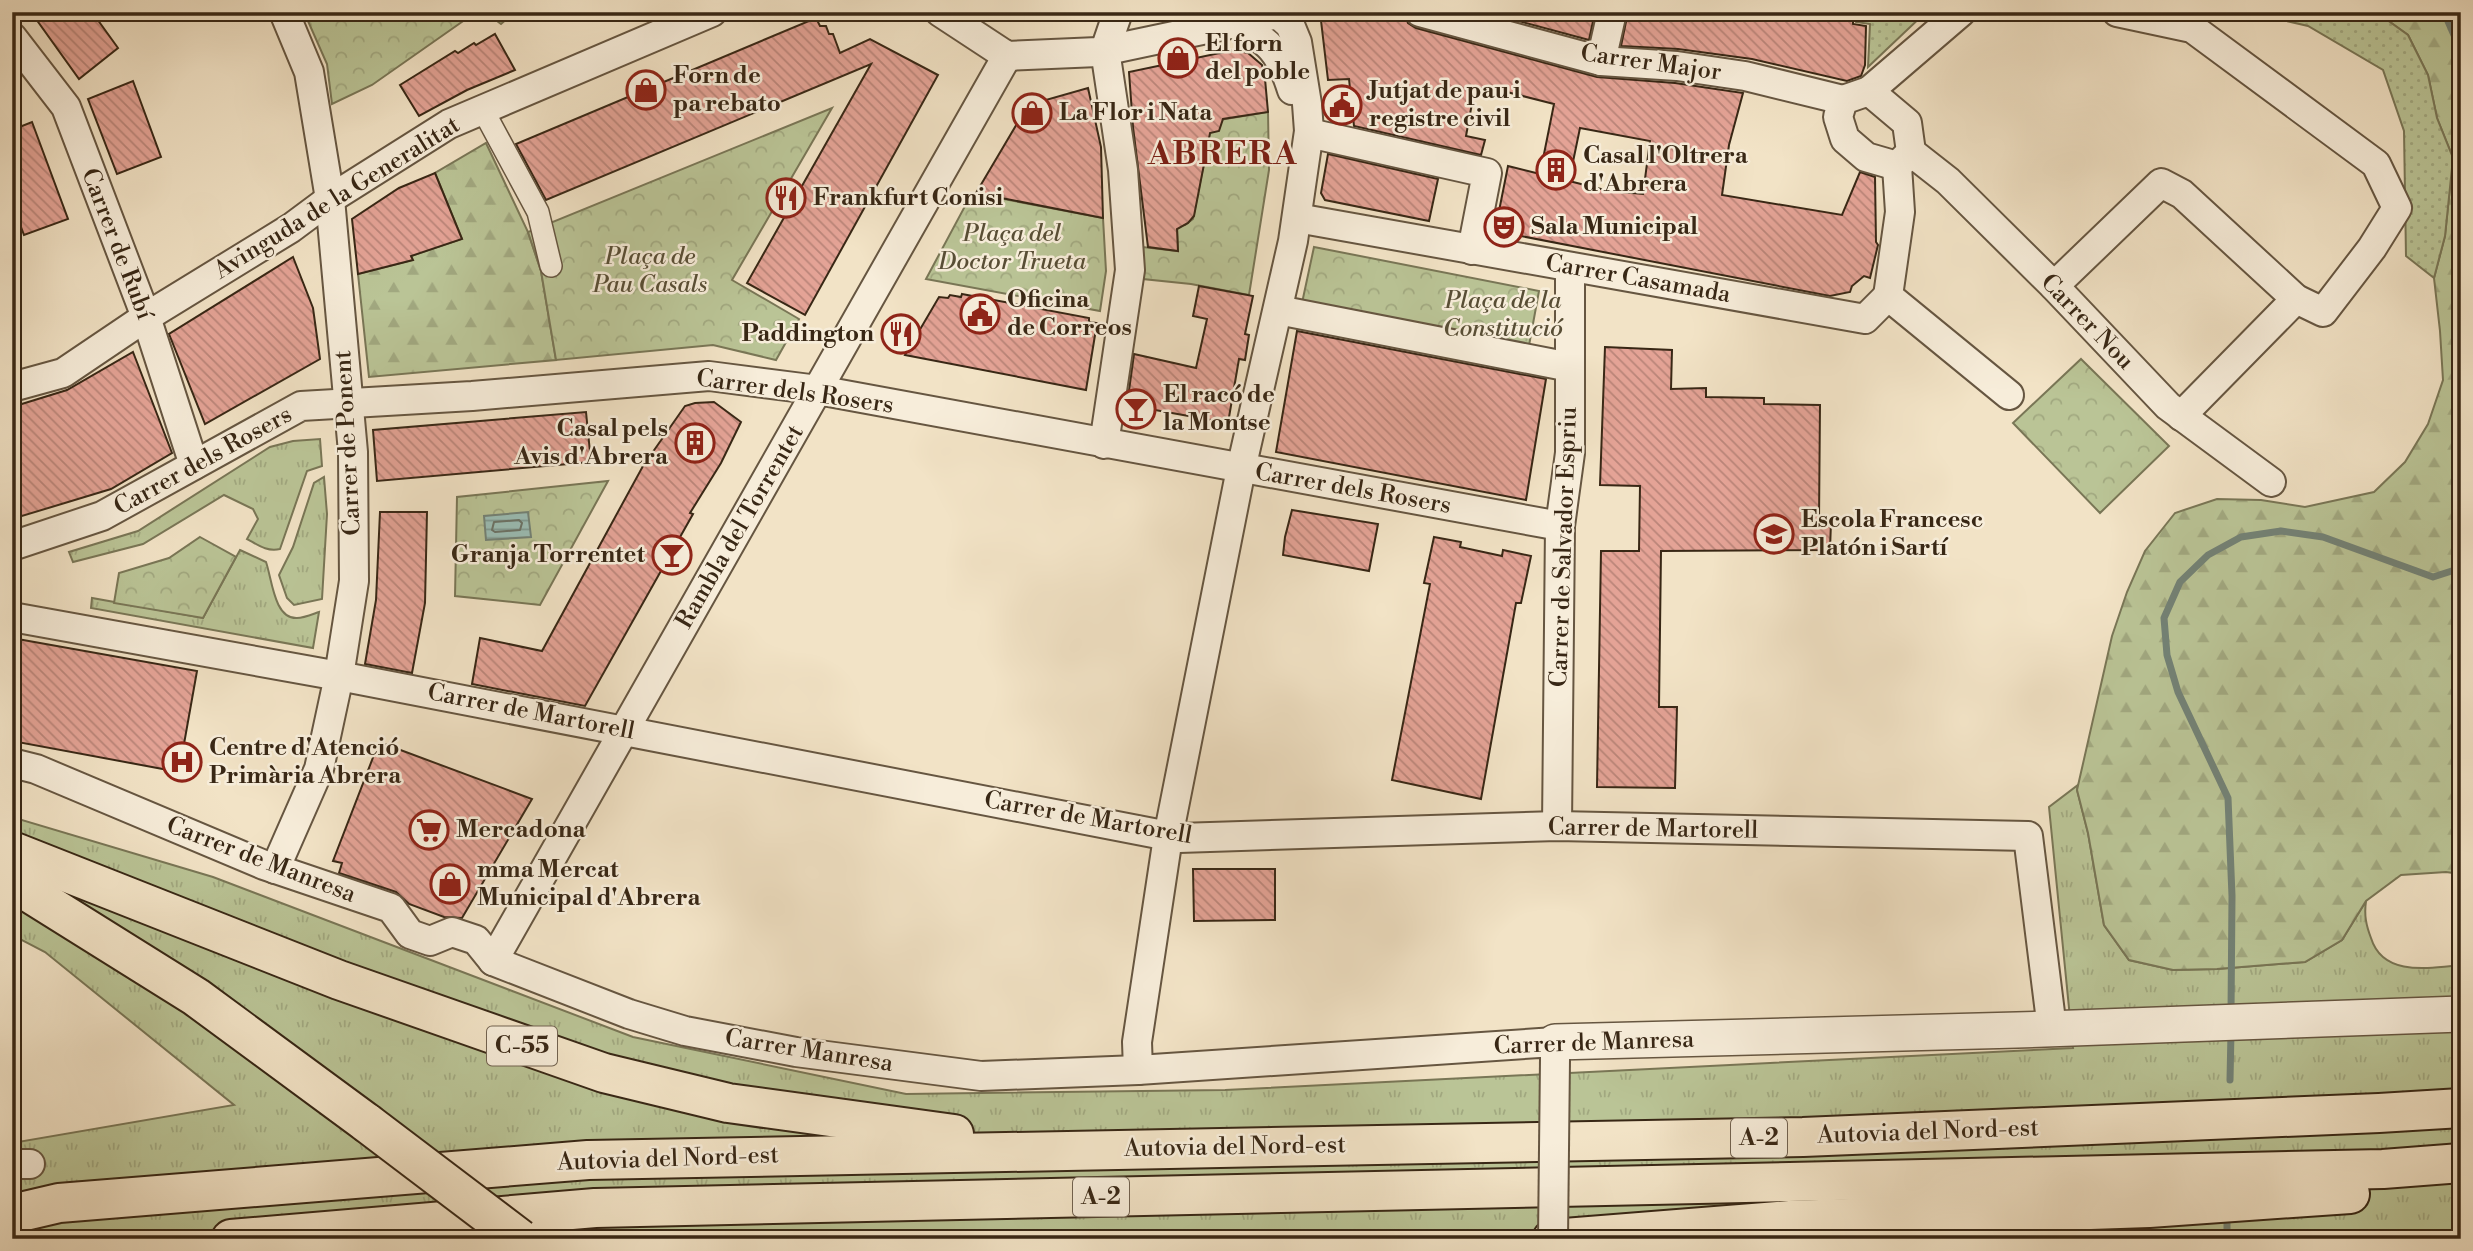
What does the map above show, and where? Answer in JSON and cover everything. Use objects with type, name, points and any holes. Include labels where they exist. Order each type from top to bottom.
[{"type":"highway","name":"C-55","points":[[12,851],[339,980],[604,1073],[729,1103],[1057,1150]]},
{"type":"highway","points":[[12,882],[196,998],[520,1239]]},
{"type":"highway","name":"Autovia del Nord-est","points":[[12,1214],[59,1203],[588,1160],[1803,1137],[2379,1114],[2461,1108]]},
{"type":"highway","name":"Autovia del Nord-est","points":[[232,1239],[594,1208],[2369,1169],[2461,1163]]},
{"type":"highway","points":[[1553,1239],[1790,1220],[2149,1208],[2380,1192],[2461,1180]]},
{"type":"highway","points":[[12,1203],[59,1203]]},
{"type":"street","name":"Carrer de Ponent","points":[[275,869],[318,769],[339,676],[354,581],[353,452],[330,199],[309,72],[284,12]]},
{"type":"street","name":"Avinguda de la Generalitat","points":[[12,387],[63,373],[449,124],[712,12]]},
{"type":"street","points":[[940,12],[1007,56],[1105,50],[1278,13]]},
{"type":"street","points":[[1104,444],[1130,270],[1123,170],[1105,50],[1118,12]]},
{"type":"street","name":"Carrer Major","points":[[1420,12],[1601,61],[1677,66],[1856,95]]},
{"type":"street","points":[[1601,61],[1612,12]]},
{"type":"street","points":[[1904,159],[1867,157],[1845,139],[1838,117],[1856,95],[1961,12]]},
{"type":"street","points":[[2054,286],[2161,183],[2182,194],[2296,299],[2323,312],[2372,248],[2397,208],[2376,164],[2192,28],[2117,12]]},
{"type":"street","points":[[1278,13],[1273,28],[1279,55],[1292,88],[1303,173]]},
{"type":"street","points":[[1138,1070],[1137,1042],[1168,836],[1241,469],[1297,218],[1309,133],[1297,43],[1290,25],[1278,13]]},
{"type":"street","points":[[1234,23],[1256,34],[1279,55]]},
{"type":"street","name":"Carrer de Rubí","points":[[12,37],[66,107],[146,317],[194,465]]},
{"type":"street","name":"Rambla del Torrentet","points":[[493,961],[1007,56]]},
{"type":"street","points":[[1856,95],[1907,123],[1888,296],[1865,319]]},
{"type":"street","points":[[483,110],[538,212],[551,266]]},
{"type":"street","points":[[1309,133],[1486,173],[1472,250]]},
{"type":"street","name":"Carrer Nou","points":[[1904,159],[1948,181],[2054,286],[2168,406],[2271,482]]},
{"type":"street","name":"Carrer Casamada","points":[[1297,218],[1865,319],[1940,339]]},
{"type":"street","name":"Carrer de Salvador Espriu","points":[[1557,826],[1560,526],[1570,453],[1570,267]]},
{"type":"street","points":[[1888,296],[2009,395]]},
{"type":"street","points":[[2181,416],[2296,299]]},
{"type":"street","points":[[1278,310],[1570,367]]},
{"type":"street","name":"Carrer dels Rosers","points":[[12,546],[102,516],[301,406],[472,396],[709,376],[818,390],[1560,526]]},
{"type":"street","name":"Carrer de Martorell","points":[[12,617],[624,730],[1178,838],[1557,826],[2028,836],[2052,1029]]},
{"type":"street","name":"Carrer de Manresa","points":[[12,763],[36,769],[275,869],[391,908],[410,934],[430,941],[452,932],[476,940],[493,961]]},
{"type":"street","name":"Carrer Manresa","points":[[493,961],[629,1014],[685,1031],[796,1052],[981,1076],[1138,1070]]},
{"type":"street","name":"Carrer de Manresa","points":[[1138,1070],[2052,1029],[2461,1014]]},
{"type":"street","points":[[1553,1239],[1555,1051]]},
{"type":"green space","points":[[304,12],[476,12],[372,85],[332,104],[327,64]]},
{"type":"green space","points":[[485,12],[515,12],[501,24]]},
{"type":"green space","points":[[1856,12],[1926,12],[1868,67],[1870,24],[1856,22]]},
{"type":"green space","points":[[2248,12],[2376,12],[2408,35],[2428,75],[2437,118],[2453,158],[2445,236],[2434,278],[2406,256],[2404,131],[2383,70],[2308,26]]},
{"type":"green space","points":[[2376,12],[2461,12],[2461,874],[2446,872],[2401,875],[2366,901],[2342,940],[2305,962],[2173,970],[2129,960],[2104,925],[2088,833],[2077,790],[2112,636],[2145,551],[2175,513],[2217,499],[2261,500],[2305,507],[2374,492],[2405,462],[2428,424],[2443,380],[2434,278],[2445,236],[2453,158],[2437,118],[2428,75],[2408,35]]},
{"type":"green space","name":"Plaça de Pau Casals","points":[[832,108],[732,280],[799,319],[776,360],[713,345],[556,360],[541,271],[528,232]]},
{"type":"green space","points":[[1268,112],[1269,170],[1249,295],[1191,284],[1143,279],[1143,247],[1178,251],[1177,226],[1185,225],[1193,219],[1210,132],[1219,130],[1219,120]]},
{"type":"green space","points":[[486,143],[528,232],[541,271],[556,360],[369,377],[358,274],[412,260],[411,256],[462,239],[435,173]]},
{"type":"green space","name":"Plaça del Doctor Trueta","points":[[972,193],[1103,218],[1106,271],[1100,311],[926,279]]},
{"type":"green space","name":"Plaça de la Constitució","points":[[1314,247],[1539,291],[1528,351],[1302,303]]},
{"type":"green space","points":[[2081,359],[2169,446],[2100,513],[2013,423]]},
{"type":"green space","points":[[320,439],[322,466],[307,471],[280,549],[267,549],[247,539],[258,519],[253,509],[224,495],[143,544],[73,562],[69,552],[138,531],[270,447],[293,441]]},
{"type":"green space","points":[[324,477],[327,514],[322,599],[294,605],[287,598],[279,575],[293,547],[314,483]]},
{"type":"green space","points":[[608,481],[540,605],[455,596],[457,497]]},
{"type":"green space","points":[[200,537],[236,557],[203,618],[114,603],[119,573],[169,558]]},
{"type":"green space","points":[[240,550],[266,562],[275,597],[289,617],[305,617],[319,612],[313,648],[91,608],[92,598],[203,618]]},
{"type":"green space","points":[[2078,785],[2104,925],[2129,960],[2173,970],[2305,962],[2342,940],[2366,901],[2365,915],[2369,933],[2377,950],[2386,959],[2408,967],[2461,965],[2461,1239],[12,1239],[12,1143],[234,1105],[45,952],[12,935],[12,817],[213,877],[633,1037],[906,1094],[1225,1090],[2073,1048],[2049,807]]},
{"type":"water","points":[[528,512],[531,537],[486,540],[484,516]]},
{"type":"building","points":[[31,12],[92,12],[118,48],[79,79]]},
{"type":"building","points":[[1320,12],[1384,16],[1384,12],[1404,12],[1408,23],[1416,28],[1597,77],[1675,83],[1743,93],[1729,145],[1722,195],[1842,215],[1860,172],[1875,177],[1878,245],[1870,278],[1864,276],[1852,286],[1850,292],[1830,296],[1495,231],[1508,166],[1540,174],[1554,104],[1475,87],[1466,136],[1485,140],[1481,155],[1354,126],[1349,79],[1328,80]],"holes":[[[1580,128],[1650,141],[1643,194],[1609,191],[1569,181]]]},
{"type":"building","points":[[1485,12],[1595,12],[1589,40]]},
{"type":"building","points":[[1628,12],[1853,12],[1853,24],[1866,26],[1865,65],[1861,76],[1847,81],[1752,59],[1678,49],[1621,46]]},
{"type":"building","points":[[816,18],[820,26],[826,26],[829,34],[833,34],[840,53],[870,39],[938,75],[805,315],[747,283],[871,64],[546,200],[516,144]]},
{"type":"building","points":[[495,34],[515,70],[467,90],[419,116],[400,85],[455,51],[458,53]]},
{"type":"building","points":[[1234,50],[1248,53],[1262,65],[1268,112],[1223,119],[1219,131],[1210,133],[1194,216],[1177,229],[1178,251],[1148,247],[1129,72]]},
{"type":"building","points":[[133,81],[161,157],[117,174],[88,99]]},
{"type":"building","points":[[1088,88],[1101,147],[1103,218],[976,193],[1028,105]]},
{"type":"building","points":[[32,122],[68,219],[24,235],[12,203],[12,130]]},
{"type":"building","points":[[1328,154],[1438,179],[1429,221],[1325,200],[1321,193]]},
{"type":"building","points":[[435,173],[462,239],[411,256],[413,260],[358,274],[352,219],[399,188]]},
{"type":"building","points":[[293,257],[313,308],[320,359],[205,424],[169,334]]},
{"type":"building","points":[[1199,286],[1253,296],[1245,334],[1249,335],[1245,360],[1239,359],[1228,423],[1127,405],[1134,354],[1196,368],[1207,319],[1193,316]]},
{"type":"building","points":[[962,294],[1089,318],[1089,322],[1097,323],[1086,390],[905,355],[939,297],[961,297]]},
{"type":"building","points":[[1297,331],[1546,379],[1526,500],[1276,452]]},
{"type":"building","points":[[1605,347],[1672,350],[1671,389],[1706,388],[1706,397],[1764,398],[1764,404],[1820,405],[1819,521],[1831,522],[1830,550],[1661,551],[1659,707],[1677,707],[1675,788],[1597,787],[1601,551],[1639,551],[1640,486],[1600,485]]},
{"type":"building","points":[[133,352],[172,453],[111,489],[12,519],[12,407],[67,390]]},
{"type":"building","points":[[714,402],[741,422],[721,463],[690,513],[693,514],[585,706],[472,684],[480,638],[542,651],[643,466],[685,406]]},
{"type":"building","points":[[586,412],[591,462],[377,481],[373,430]]},
{"type":"building","points":[[1292,510],[1378,524],[1369,571],[1283,555]]},
{"type":"building","points":[[380,512],[427,512],[425,603],[412,673],[365,664],[376,600]]},
{"type":"building","points":[[1434,537],[1461,542],[1460,547],[1502,556],[1503,550],[1531,556],[1521,603],[1516,603],[1481,799],[1392,780],[1430,584],[1424,583]]},
{"type":"building","points":[[12,638],[197,671],[179,772],[12,741]]},
{"type":"building","name":"Mercadona","points":[[379,742],[532,799],[462,918],[444,917],[409,904],[396,892],[339,873],[342,863],[333,861]]},
{"type":"building","points":[[1193,869],[1275,869],[1275,920],[1194,921]]},
{"type":"waterway","points":[[2444,12],[2461,51]]},
{"type":"waterway","points":[[2231,1013],[2232,896],[2228,798],[2178,692],[2167,655],[2164,618],[2180,582],[2208,555],[2241,537],[2281,531],[2323,537],[2433,577],[2461,568]]},
{"type":"waterway","points":[[2230,1080],[2231,1032]]},
{"type":"waterway","points":[[2227,1219],[2227,1239]]},
{"type":"place","name":"El forn del poble","points":[[1178,58]]},
{"type":"place","name":"Forn de pa rebato","points":[[646,90]]},
{"type":"place","name":"Jutjat de pau i registre civil","points":[[1342,105]]},
{"type":"place","name":"La Flor i Nata","points":[[1032,113]]},
{"type":"place","name":"Casal l'Oltrera d'Abrera","points":[[1556,170]]},
{"type":"place","name":"Frankfurt Conisi","points":[[786,198]]},
{"type":"place","name":"Sala Municipal","points":[[1504,227]]},
{"type":"place","name":"Oficina de Correos","points":[[980,314]]},
{"type":"place","name":"Paddington","points":[[901,334]]},
{"type":"place","name":"El racó de la Montse","points":[[1136,409]]},
{"type":"place","name":"Casal pels Avis d'Abrera","points":[[695,443]]},
{"type":"place","name":"Escola Francesc Platón i Sartí","points":[[1774,534]]},
{"type":"place","name":"Granja Torrentet","points":[[672,555]]},
{"type":"place","name":"Centre d'Atenció Primària Abrera","points":[[182,762]]},
{"type":"place","name":"Mercadona","points":[[429,830]]},
{"type":"place","name":"mma Mercat Municipal d'Abrera","points":[[450,884]]},
{"type":"district","name":"ABRERA","points":[[1223,154]]}]
